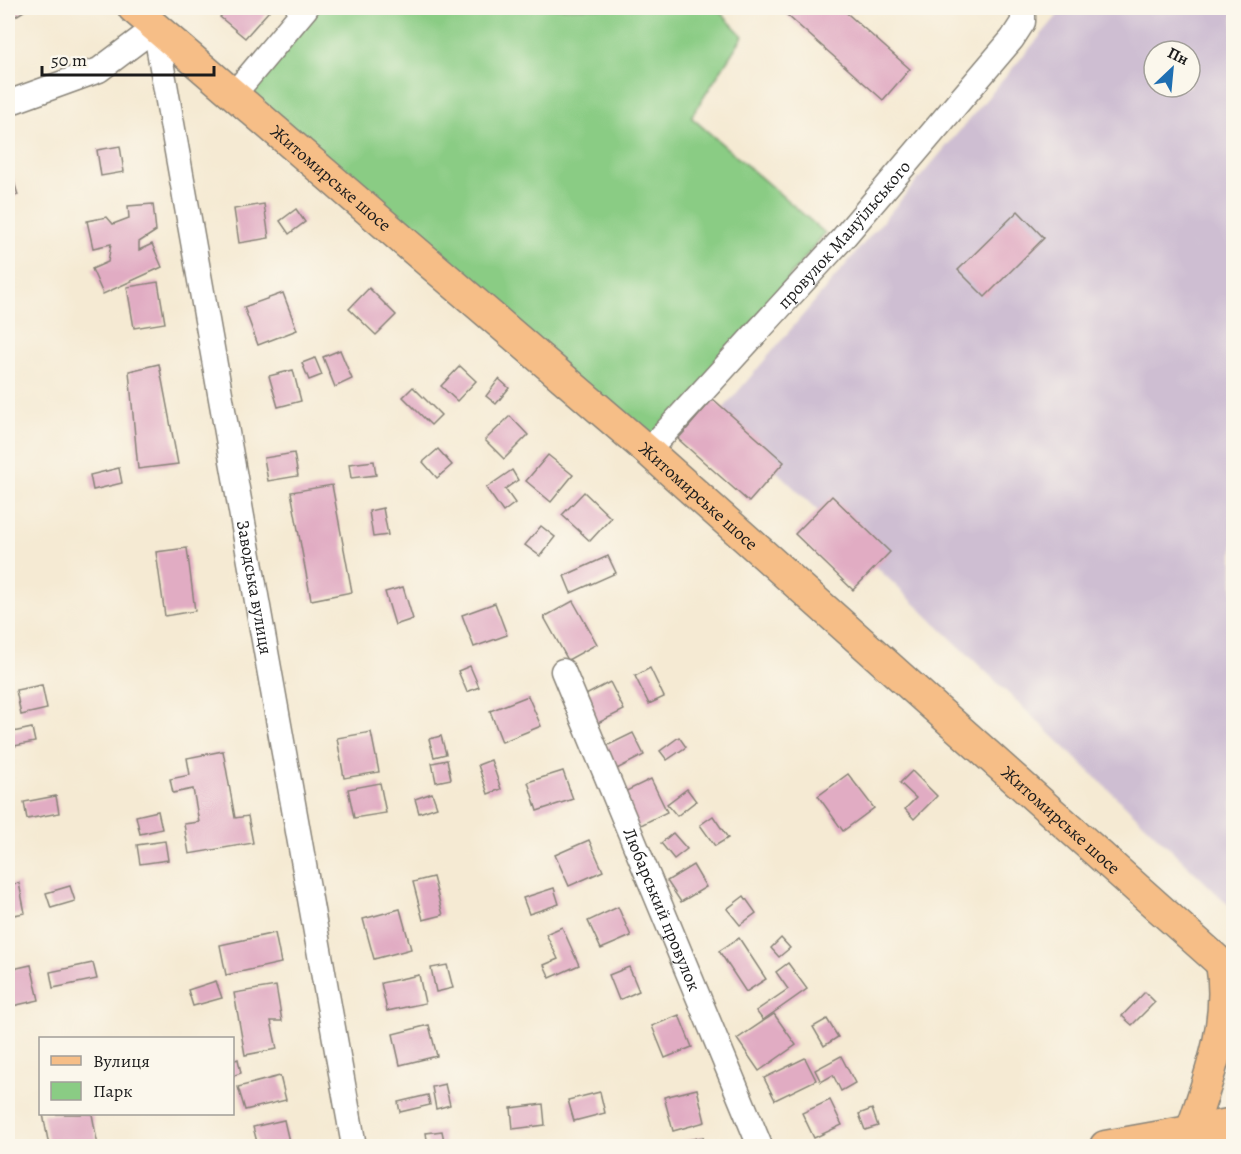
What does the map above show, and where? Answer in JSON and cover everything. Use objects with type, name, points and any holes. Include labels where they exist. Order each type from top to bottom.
[{"type":"main road","name":"Житомирське шосе","points":[[133,8],[648,452],[1227,969]]},
{"type":"main road","points":[[1121,1145],[1216,1132],[1219,1043],[1227,969]]},
{"type":"street","points":[[234,94],[306,8]]},
{"type":"street","name":"провулок Мануїльського","points":[[648,452],[843,238],[1012,39],[1023,22],[1023,8]]},
{"type":"street","points":[[8,103],[99,70],[155,28]]},
{"type":"street","name":"Заводська вулиця","points":[[155,28],[354,1146]]},
{"type":"street","name":"Любарський провулок","points":[[562,671],[760,1146]]},
{"type":"shaded area","points":[[1064,8],[1233,8],[1233,909],[718,415]]},
{"type":"green space","points":[[317,8],[716,8],[743,36],[691,117],[825,233],[648,451],[234,94]]},
{"type":"building","points":[[8,8],[22,8],[24,11],[8,21]]},
{"type":"building","points":[[229,8],[264,8],[269,11],[245,38],[220,17]]},
{"type":"building","points":[[779,8],[841,8],[910,69],[883,100]]},
{"type":"building","points":[[120,146],[124,172],[101,176],[97,150]]},
{"type":"building","points":[[8,162],[18,195],[8,198]]},
{"type":"building","points":[[153,204],[156,231],[139,242],[139,250],[152,244],[162,267],[103,294],[92,269],[108,262],[111,244],[93,248],[87,221],[107,217],[113,224],[129,218],[128,206]]},
{"type":"building","points":[[264,204],[269,238],[239,243],[234,209]]},
{"type":"building","points":[[296,209],[305,222],[289,234],[280,221]]},
{"type":"building","points":[[1018,211],[1044,238],[985,297],[958,270]]},
{"type":"building","points":[[158,282],[165,323],[134,328],[127,287]]},
{"type":"building","points":[[369,288],[396,315],[376,335],[349,309]]},
{"type":"building","points":[[283,293],[297,330],[258,345],[244,307]]},
{"type":"building","points":[[340,350],[352,379],[335,387],[323,357]]},
{"type":"building","points":[[315,358],[322,375],[309,380],[302,363]]},
{"type":"building","points":[[159,364],[178,464],[138,469],[129,371]]},
{"type":"building","points":[[460,366],[476,381],[457,401],[441,386]]},
{"type":"building","points":[[293,370],[301,401],[278,407],[269,376]]},
{"type":"building","points":[[499,379],[509,388],[496,404],[486,396]]},
{"type":"building","points":[[413,387],[441,415],[431,425],[403,397]]},
{"type":"building","points":[[713,399],[784,462],[749,502],[678,439]]},
{"type":"building","points":[[510,416],[528,435],[504,459],[485,440]]},
{"type":"building","points":[[438,449],[452,465],[437,478],[423,462]]},
{"type":"building","points":[[294,453],[298,476],[268,481],[264,458]]},
{"type":"building","points":[[548,455],[573,475],[551,502],[526,481]]},
{"type":"building","points":[[374,461],[376,475],[351,478],[349,464]]},
{"type":"building","points":[[119,468],[122,483],[93,490],[90,475]]},
{"type":"building","points":[[512,470],[518,480],[505,489],[515,503],[503,512],[486,488]]},
{"type":"building","points":[[332,485],[352,592],[311,600],[291,492]]},
{"type":"building","points":[[584,492],[611,518],[590,541],[562,515]]},
{"type":"building","points":[[832,496],[890,552],[853,590],[795,534]]},
{"type":"building","points":[[383,508],[388,535],[373,537],[369,511]]},
{"type":"building","points":[[541,526],[555,537],[540,556],[525,545]]},
{"type":"building","points":[[187,548],[195,611],[165,616],[156,552]]},
{"type":"building","points":[[608,556],[616,573],[571,593],[564,576]]},
{"type":"building","points":[[403,587],[413,619],[395,625],[385,592]]},
{"type":"building","points":[[573,601],[597,644],[568,660],[544,617]]},
{"type":"building","points":[[495,603],[507,635],[474,647],[462,615]]},
{"type":"building","points":[[470,666],[479,687],[467,692],[458,671]]},
{"type":"building","points":[[650,668],[664,697],[649,704],[635,676]]},
{"type":"building","points":[[610,682],[624,710],[596,724],[582,697]]},
{"type":"building","points":[[42,685],[47,709],[21,715],[16,690]]},
{"type":"building","points":[[528,696],[541,726],[502,742],[490,711]]},
{"type":"building","points":[[32,728],[35,742],[9,747],[8,733]]},
{"type":"building","points":[[371,732],[379,772],[344,778],[337,738]]},
{"type":"building","points":[[633,733],[644,755],[613,771],[602,748]]},
{"type":"building","points":[[441,736],[446,754],[434,757],[429,739]]},
{"type":"building","points":[[679,737],[686,747],[667,760],[660,751]]},
{"type":"building","points":[[223,751],[235,818],[248,816],[253,843],[189,854],[184,824],[199,822],[193,789],[173,793],[170,779],[190,775],[187,758]]},
{"type":"building","points":[[447,760],[451,779],[436,782],[432,763]]},
{"type":"building","points":[[491,760],[501,789],[488,794],[478,765]]},
{"type":"building","points":[[563,771],[573,799],[537,811],[528,782]]},
{"type":"building","points":[[912,771],[937,796],[914,819],[905,809],[916,798],[900,783]]},
{"type":"building","points":[[848,774],[874,808],[843,831],[818,796]]},
{"type":"building","points":[[651,779],[667,812],[635,828],[618,795]]},
{"type":"building","points":[[380,783],[386,813],[354,818],[348,789]]},
{"type":"building","points":[[687,789],[696,801],[677,816],[667,804]]},
{"type":"building","points":[[432,793],[437,807],[419,813],[415,799]]},
{"type":"building","points":[[56,796],[59,813],[27,819],[24,802]]},
{"type":"building","points":[[158,811],[162,829],[140,834],[136,816]]},
{"type":"building","points":[[713,816],[728,838],[715,846],[700,825]]},
{"type":"building","points":[[673,833],[687,849],[674,859],[661,843]]},
{"type":"building","points":[[589,840],[603,871],[569,886],[555,855]]},
{"type":"building","points":[[165,841],[168,860],[140,864],[137,845]]},
{"type":"building","points":[[693,865],[706,887],[681,902],[667,881]]},
{"type":"building","points":[[433,877],[443,915],[423,920],[413,882]]},
{"type":"building","points":[[19,883],[25,913],[8,916],[8,885]]},
{"type":"building","points":[[70,886],[75,901],[51,908],[46,893]]},
{"type":"building","points":[[554,888],[559,904],[529,914],[523,898]]},
{"type":"building","points":[[744,896],[756,913],[740,925],[727,909]]},
{"type":"building","points":[[618,907],[631,936],[601,949],[588,921]]},
{"type":"building","points":[[400,909],[411,949],[374,959],[363,919]]},
{"type":"building","points":[[562,927],[579,965],[550,978],[544,965],[558,959],[546,934]]},
{"type":"building","points":[[275,933],[281,963],[226,975],[220,945]]},
{"type":"building","points":[[739,938],[766,979],[746,992],[719,951]]},
{"type":"building","points":[[781,938],[790,948],[779,957],[771,948]]},
{"type":"building","points":[[93,963],[97,979],[53,988],[50,972]]},
{"type":"building","points":[[788,963],[807,989],[763,1020],[756,1011],[788,989],[776,972]]},
{"type":"building","points":[[31,965],[39,1000],[8,1007],[8,970]]},
{"type":"building","points":[[447,965],[453,988],[436,992],[431,968]]},
{"type":"building","points":[[629,967],[639,991],[619,1000],[609,975]]},
{"type":"building","points":[[419,975],[425,1003],[387,1011],[381,983]]},
{"type":"building","points":[[216,981],[222,998],[193,1006],[188,990]]},
{"type":"building","points":[[276,986],[282,1021],[271,1021],[277,1049],[245,1055],[234,993]]},
{"type":"building","points":[[1145,992],[1155,1002],[1132,1025],[1122,1016]]},
{"type":"building","points":[[774,1014],[796,1045],[759,1071],[737,1039]]},
{"type":"building","points":[[679,1015],[692,1047],[665,1058],[652,1026]]},
{"type":"building","points":[[827,1019],[838,1037],[824,1046],[813,1027]]},
{"type":"building","points":[[429,1025],[437,1056],[400,1065],[393,1034]]},
{"type":"building","points":[[841,1056],[855,1083],[841,1091],[833,1075],[821,1082],[815,1070]]},
{"type":"building","points":[[805,1058],[816,1080],[775,1100],[764,1078]]},
{"type":"building","points":[[238,1059],[241,1073],[234,1075],[234,1060]]},
{"type":"building","points":[[280,1076],[286,1100],[245,1110],[238,1087]]},
{"type":"building","points":[[445,1084],[450,1105],[436,1109],[432,1087]]},
{"type":"building","points":[[697,1089],[705,1122],[673,1131],[664,1097]]},
{"type":"building","points":[[600,1092],[605,1113],[574,1121],[568,1100]]},
{"type":"building","points":[[428,1095],[430,1105],[400,1112],[398,1102]]},
{"type":"building","points":[[830,1100],[842,1125],[814,1138],[802,1113]]},
{"type":"building","points":[[543,1104],[545,1125],[513,1129],[511,1108]]},
{"type":"building","points":[[872,1109],[878,1126],[865,1130],[859,1114]]},
{"type":"building","points":[[43,1115],[92,1115],[98,1146],[49,1146]]},
{"type":"building","points":[[284,1120],[290,1146],[258,1146],[253,1127]]},
{"type":"building","points":[[442,1131],[445,1146],[428,1146],[426,1133]]},
{"type":"building","points":[[703,1137],[705,1146],[669,1146],[668,1144]]}]
